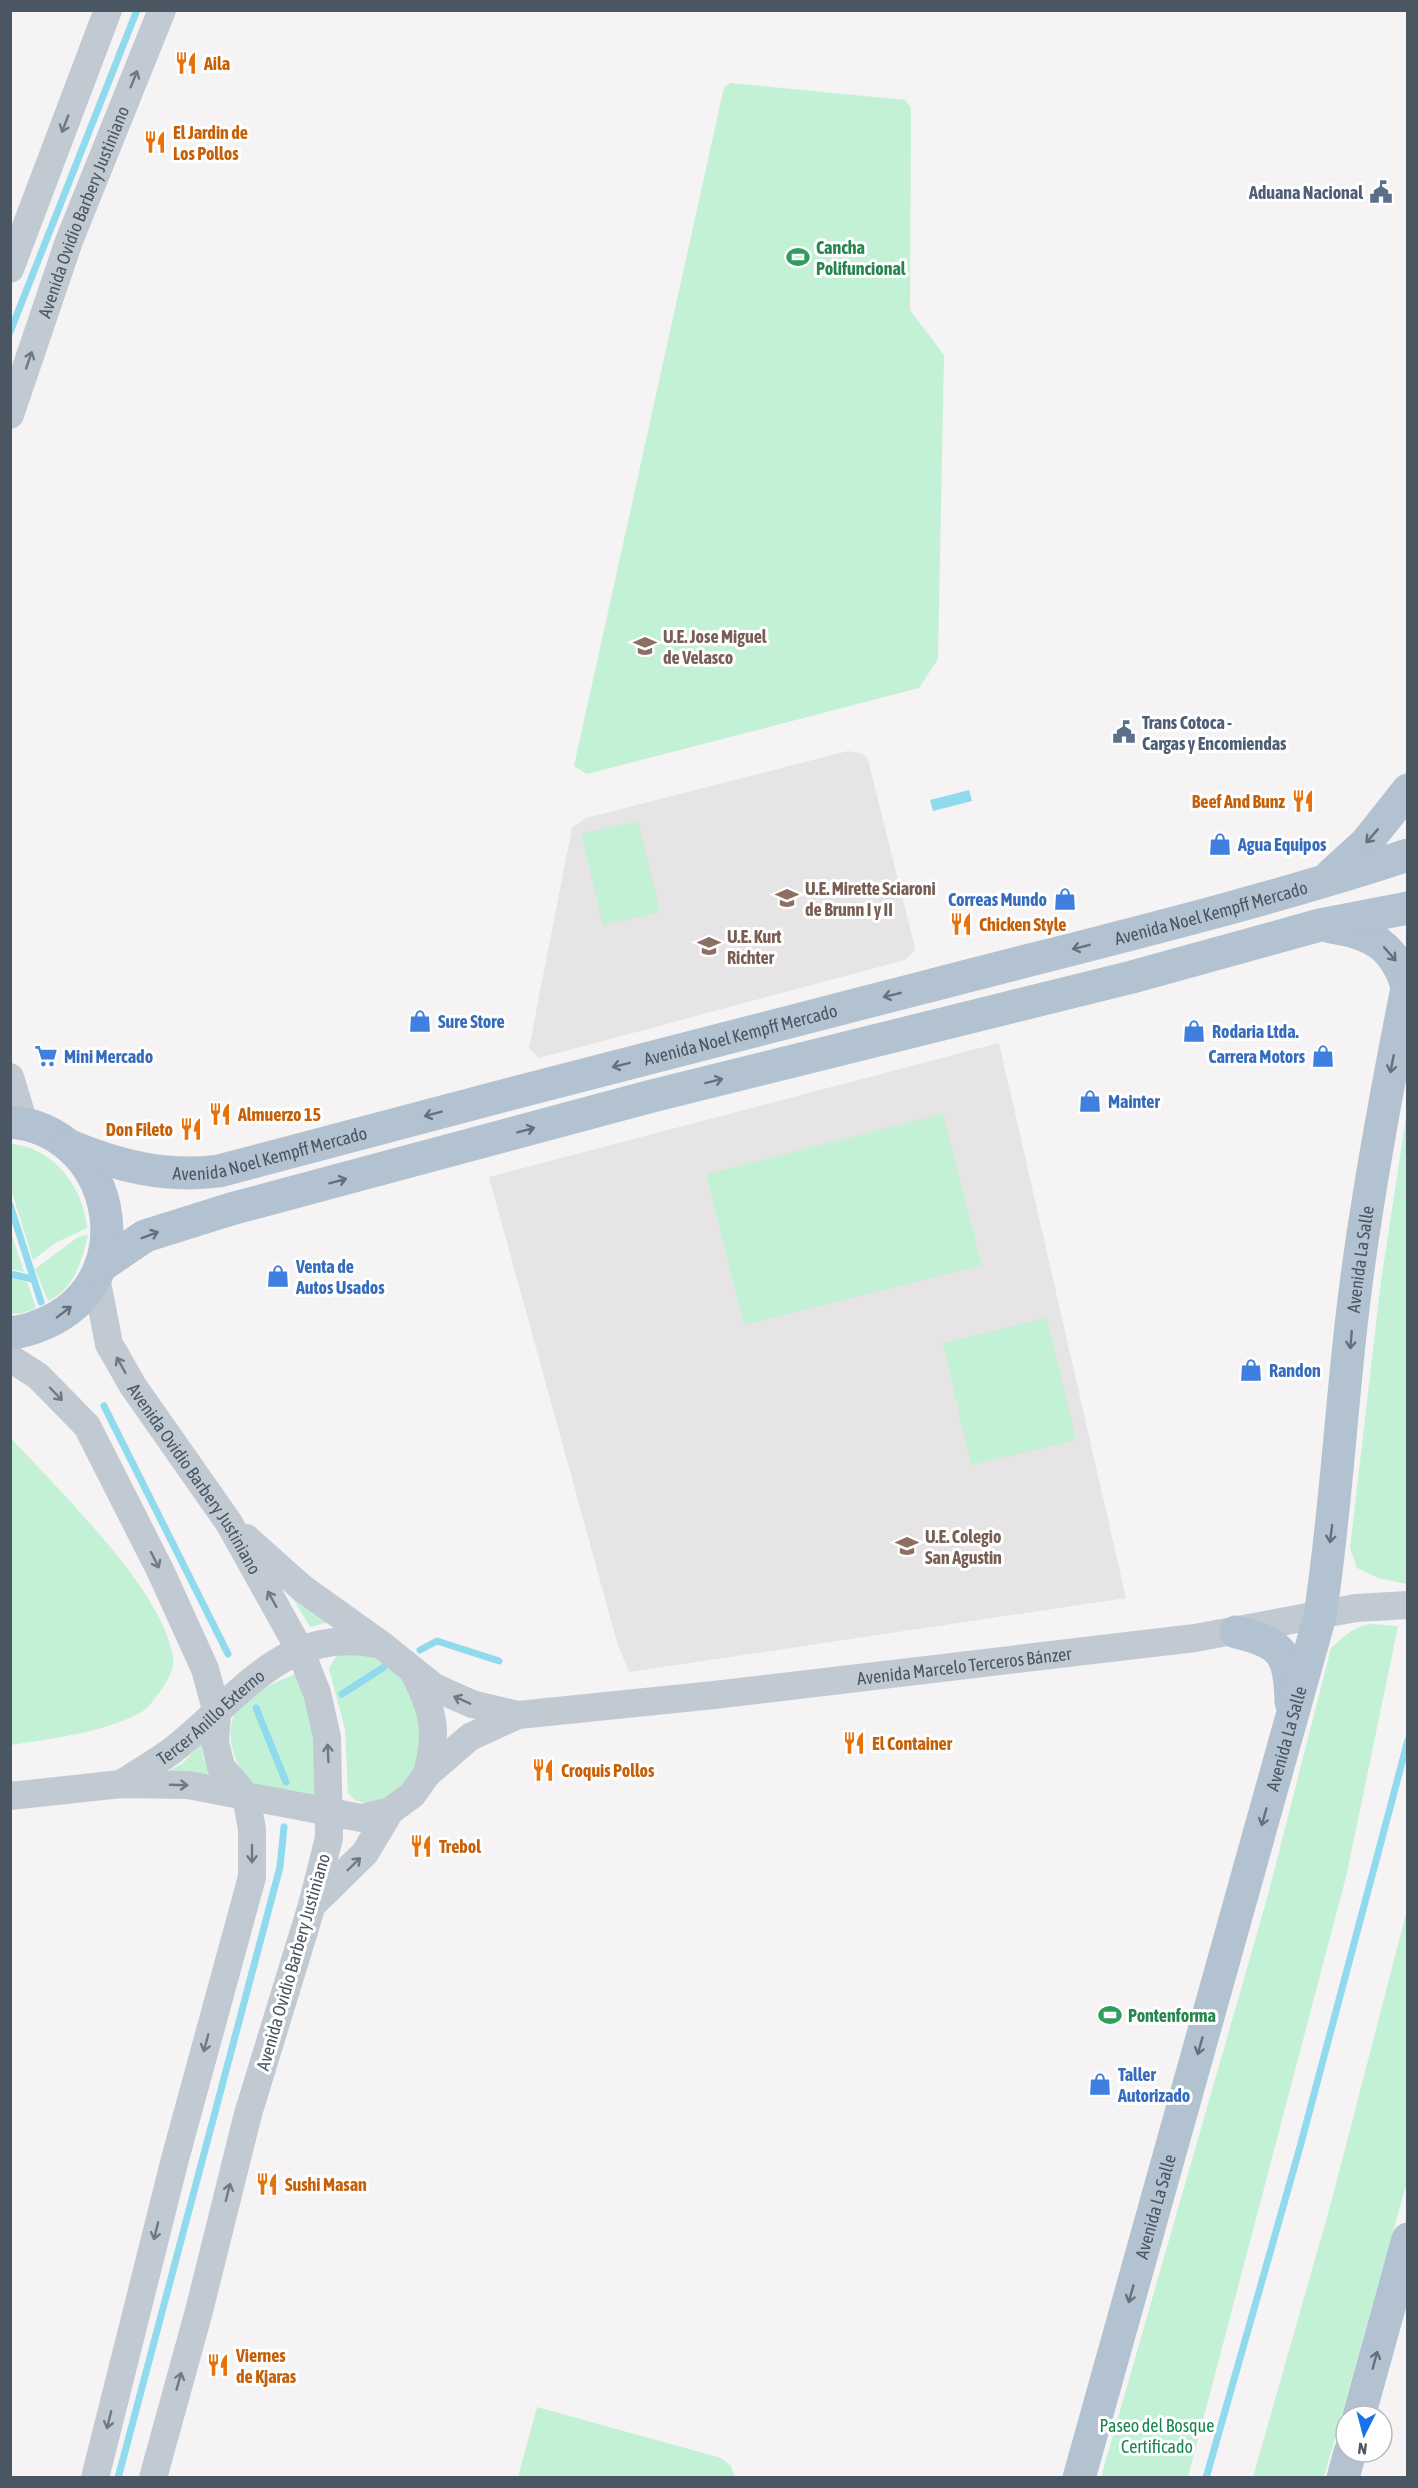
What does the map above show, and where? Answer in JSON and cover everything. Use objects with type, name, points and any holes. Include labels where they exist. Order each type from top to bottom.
[{"type":"main road","points":[[1320,884],[1366,843],[1407,790]]},
{"type":"main road","name":"Avenida Noel Kempff Mercado","points":[[69,1146],[109,1162],[134,1168],[195,1174],[219,1172],[1320,884],[1407,855]]},
{"type":"main road","points":[[98,1271],[145,1236],[231,1209],[652,1096],[1121,980],[1320,925],[1407,908]]},
{"type":"main road","points":[[1320,925],[1352,930],[1374,939],[1392,953],[1407,984]]},
{"type":"main road","name":"Avenida La Salle","points":[[1079,2478],[1320,1616],[1337,1486],[1354,1300],[1387,1089],[1407,984]]},
{"type":"main road","points":[[10,1333],[40,1326],[63,1314],[81,1298],[98,1271],[108,1234],[104,1201],[91,1170],[69,1146],[48,1132],[17,1123]]},
{"type":"main road","points":[[1236,1632],[1260,1637],[1281,1650],[1291,1676],[1292,1721]]},
{"type":"main road","points":[[1362,2404],[1407,2239]]},
{"type":"street","points":[[10,269],[108,10]]},
{"type":"street","name":"Avenida Ovidio Barbery Justiniano","points":[[10,415],[69,241],[162,10]]},
{"type":"street","points":[[10,1077],[17,1123]]},
{"type":"street","name":"Avenida Ovidio Barbery Justiniano","points":[[98,1271],[109,1344],[133,1386],[229,1523],[300,1650],[317,1693],[327,1737],[329,1838],[312,1905],[248,2114],[153,2478]]},
{"type":"street","points":[[10,1358],[38,1376],[87,1426],[161,1572],[205,1670],[217,1713],[215,1742],[221,1767],[246,1796],[252,1829],[252,1877],[175,2159],[95,2478]]},
{"type":"street","name":"Avenida Marcelo Terceros Bánzer","points":[[229,1523],[302,1588],[383,1646],[434,1687],[472,1704],[518,1715]]},
{"type":"street","name":"Avenida Marcelo Terceros Bánzer","points":[[330,1811],[362,1818],[390,1811],[412,1795],[426,1774],[470,1737],[518,1715],[714,1695],[1236,1632],[1356,1608],[1407,1605]]},
{"type":"street","points":[[300,1650],[323,1642],[360,1641],[383,1646]]},
{"type":"street","name":"Tercer Anillo Externo","points":[[121,1784],[177,1747],[217,1713],[249,1681],[300,1650]]},
{"type":"street","points":[[412,1670],[427,1698],[434,1722],[434,1746],[426,1774]]},
{"type":"street","name":"Tercer Anillo Externo","points":[[10,1796],[121,1784],[188,1785],[330,1811]]},
{"type":"street","points":[[312,1905],[365,1853],[390,1811]]},
{"type":"shaded area","points":[[848,751],[864,754],[868,760],[915,948],[912,954],[905,960],[539,1058],[529,1048],[572,828],[586,818]]},
{"type":"shaded area","points":[[999,1043],[1126,1598],[629,1672],[617,1642],[489,1177]]},
{"type":"green space","points":[[731,83],[905,100],[911,108],[910,310],[944,355],[938,659],[919,688],[587,774],[574,766],[724,87]]},
{"type":"green space","points":[[638,821],[660,912],[603,925],[581,834]]},
{"type":"green space","points":[[1407,1111],[1407,1584],[1378,1578],[1357,1568],[1350,1548],[1381,1281]]},
{"type":"green space","points":[[943,1114],[982,1265],[744,1325],[706,1174]]},
{"type":"green space","points":[[11,1144],[26,1147],[53,1161],[73,1185],[85,1213],[87,1228],[55,1243],[33,1260],[11,1189]]},
{"type":"green space","points":[[11,1233],[24,1272],[11,1269]]},
{"type":"green space","points":[[88,1235],[76,1273],[57,1296],[48,1301],[35,1269],[78,1237]]},
{"type":"green space","points":[[11,1278],[27,1282],[36,1308],[23,1313],[11,1314]]},
{"type":"green space","points":[[1047,1318],[1076,1440],[971,1465],[943,1343]]},
{"type":"green space","points":[[11,1438],[106,1541],[129,1571],[150,1601],[165,1630],[173,1662],[167,1681],[143,1711],[96,1730],[11,1745]]},
{"type":"green space","points":[[286,1587],[329,1622],[310,1627]]},
{"type":"green space","name":"Paseo del Bosque Certificado","points":[[1371,1624],[1398,1626],[1347,1873],[1188,2477],[1101,2477],[1268,1895],[1331,1648],[1354,1630]]},
{"type":"green space","points":[[356,1650],[385,1662],[402,1679],[419,1707],[421,1749],[414,1769],[399,1792],[369,1804],[355,1800],[348,1793],[345,1729],[329,1669],[336,1656]]},
{"type":"green space","points":[[297,1673],[315,1737],[316,1796],[277,1791],[257,1785],[241,1770],[232,1748],[231,1724],[241,1705],[260,1691]]},
{"type":"green space","points":[[201,1744],[204,1760],[212,1776],[167,1772],[183,1763]]},
{"type":"green space","name":"Paseo del Bosque Certificado","points":[[1407,1910],[1407,2182],[1345,2404],[1334,2404],[1334,2441],[1324,2477],[1253,2477],[1331,2203]]},
{"type":"green space","points":[[537,2407],[721,2458],[731,2466],[735,2477],[518,2477]]},
{"type":"water","points":[[969,790],[972,801],[933,811],[930,800]]},
{"type":"waterway","points":[[10,332],[137,10]]},
{"type":"waterway","points":[[10,1205],[41,1302]]},
{"type":"waterway","points":[[10,1274],[33,1279]]},
{"type":"waterway","points":[[104,1406],[228,1654]]},
{"type":"waterway","points":[[420,1650],[437,1641],[499,1661]]},
{"type":"waterway","points":[[342,1694],[384,1667]]},
{"type":"waterway","points":[[256,1708],[286,1782]]},
{"type":"waterway","points":[[1206,2478],[1300,2147],[1408,1740]]},
{"type":"waterway","points":[[118,2478],[280,1867],[284,1827]]},
{"type":"place","name":"Aila","points":[[186,63]]},
{"type":"place","name":"El Jardin de Los Pollos","points":[[155,142]]},
{"type":"place","name":"Aduana Nacional","points":[[1381,192]]},
{"type":"place","name":"Cancha Polifuncional","points":[[798,257]]},
{"type":"place","name":"U.E. Jose Miguel de Velasco","points":[[645,646]]},
{"type":"place","name":"Trans Cotoca - Cargas y Encomiendas","points":[[1124,732]]},
{"type":"place","name":"Beef And Bunz","points":[[1303,801]]},
{"type":"place","name":"Agua Equipos","points":[[1220,844]]},
{"type":"place","name":"U.E. Mirette Sciaroni de Brunn I y II","points":[[787,898]]},
{"type":"place","name":"Correas Mundo","points":[[1065,899]]},
{"type":"place","name":"Chicken Style","points":[[961,924]]},
{"type":"place","name":"U.E. Kurt Richter","points":[[709,946]]},
{"type":"place","name":"Sure Store","points":[[420,1021]]},
{"type":"place","name":"Rodaria Ltda.","points":[[1194,1031]]},
{"type":"place","name":"Mini Mercado","points":[[46,1056]]},
{"type":"place","name":"Carrera Motors","points":[[1323,1056]]},
{"type":"place","name":"Mainter","points":[[1090,1101]]},
{"type":"place","name":"Almuerzo 15","points":[[220,1114]]},
{"type":"place","name":"Don Fileto","points":[[191,1129]]},
{"type":"place","name":"Venta de Autos Usados","points":[[278,1276]]},
{"type":"place","name":"Randon","points":[[1251,1370]]},
{"type":"place","name":"U.E. Colegio San Agustin","points":[[907,1546]]},
{"type":"place","name":"El Container","points":[[854,1743]]},
{"type":"place","name":"Croquis Pollos","points":[[543,1770]]},
{"type":"place","name":"Trebol","points":[[421,1846]]},
{"type":"place","name":"Pontenforma","points":[[1110,2015]]},
{"type":"place","name":"Taller Autorizado","points":[[1100,2084]]},
{"type":"place","name":"Sushi Masan","points":[[267,2184]]},
{"type":"place","name":"Viernes de Kjaras","points":[[218,2365]]}]
